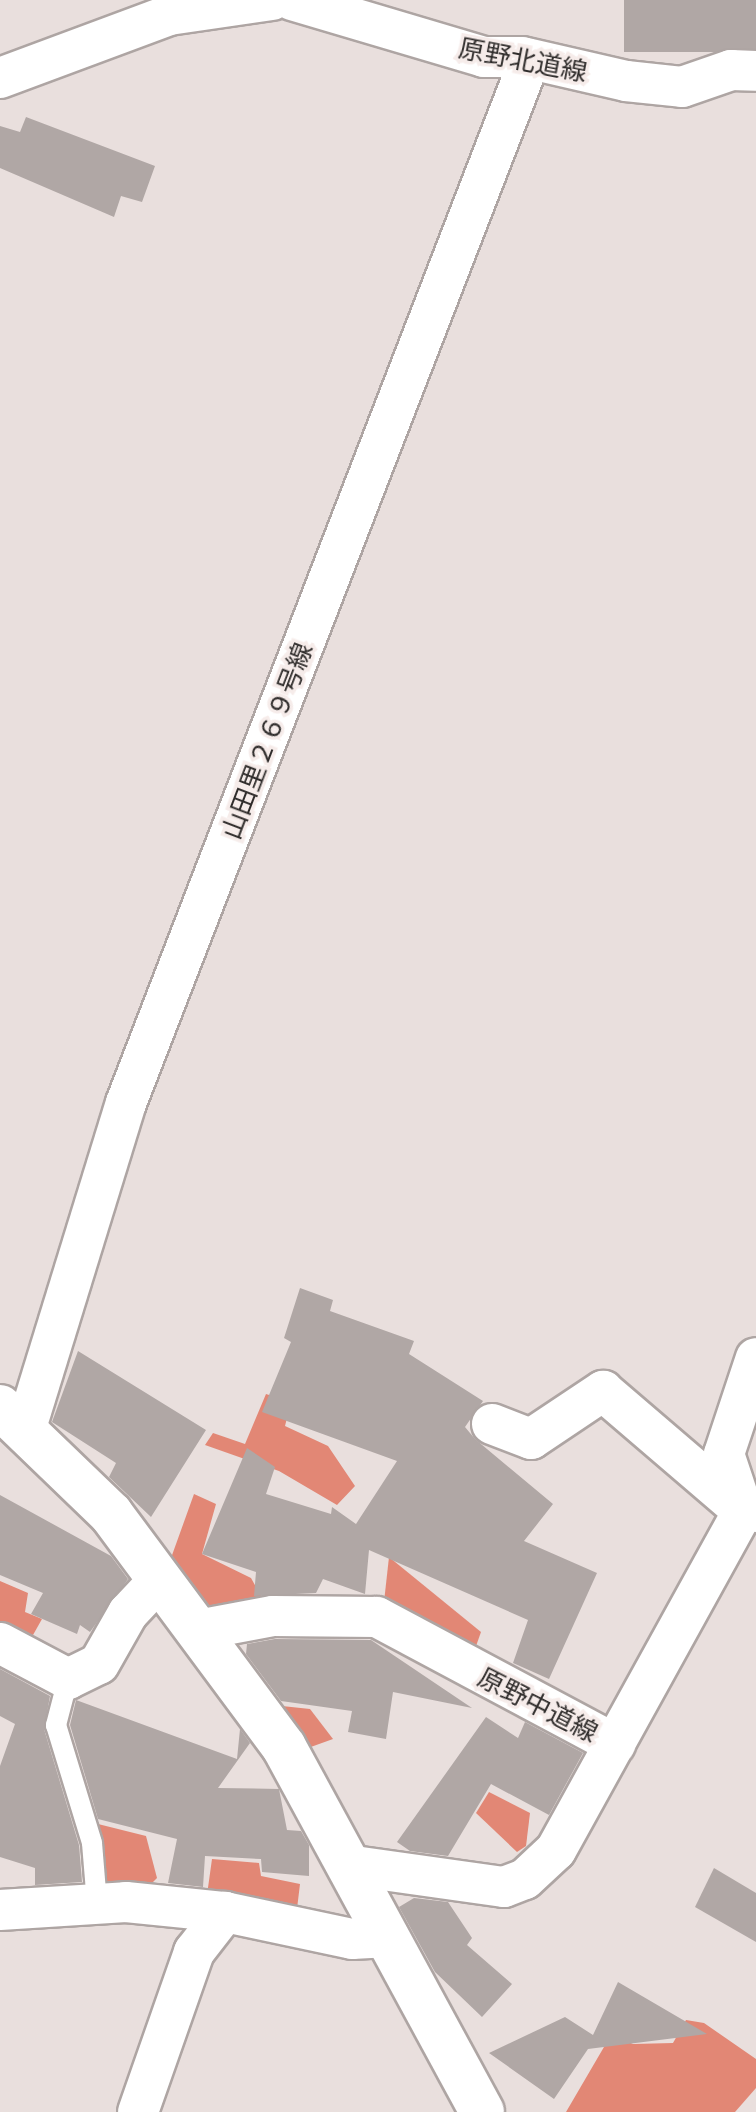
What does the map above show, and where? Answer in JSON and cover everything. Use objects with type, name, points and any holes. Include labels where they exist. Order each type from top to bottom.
[{"type":"street","points":[[0,78],[169,15],[272,0]]},
{"type":"street","name":"原野北道線","points":[[292,0],[484,57],[530,59],[682,87],[731,70],[756,71]]},
{"type":"street","name":"山田里２６９号線","points":[[12,1419],[126,1103],[530,59]]},
{"type":"street","points":[[749,1512],[724,1454],[756,1358]]},
{"type":"street","points":[[492,1424],[531,1439],[603,1391],[749,1512]]},
{"type":"street","points":[[12,1419],[111,1514],[284,1747],[354,1866],[482,2112]]},
{"type":"street","name":"原野中道線","points":[[198,1630],[273,1616],[377,1617],[615,1744],[749,1512]]},
{"type":"street","points":[[0,1643],[68,1679],[99,1664],[128,1613],[160,1579]]},
{"type":"street","points":[[354,1866],[504,1887],[525,1879],[556,1850],[615,1744]]},
{"type":"street","points":[[0,1910],[97,1904],[225,1912],[352,1939],[389,1937]]},
{"type":"street","points":[[138,2112],[194,1952],[225,1912]]},
{"type":"lane","points":[[68,1679],[56,1725],[92,1843],[97,1904]]},
{"type":"shaded area","points":[[266,1394],[291,1402],[285,1426],[328,1446],[355,1486],[337,1505],[279,1471],[205,1445],[213,1433],[245,1444]]},
{"type":"shaded area","points":[[194,1494],[216,1504],[202,1554],[251,1578],[269,1610],[218,1619],[171,1558]]},
{"type":"shaded area","points":[[389,1557],[481,1632],[470,1663],[383,1611]]},
{"type":"shaded area","points":[[0,1581],[28,1593],[25,1612],[42,1619],[33,1635],[0,1629]]},
{"type":"shaded area","points":[[282,1706],[310,1709],[333,1739],[308,1748]]},
{"type":"shaded area","points":[[489,1792],[530,1813],[526,1846],[517,1852],[476,1813]]},
{"type":"shaded area","points":[[90,1822],[146,1836],[157,1878],[141,1894],[102,1893]]},
{"type":"shaded area","points":[[212,1859],[259,1863],[261,1876],[300,1884],[296,1917],[206,1902]]},
{"type":"shaded area","points":[[686,2020],[704,2023],[756,2059],[756,2088],[735,2112],[566,2112],[611,2035],[633,2044],[673,2043]]},
{"type":"building","points":[[624,0],[756,0],[756,52],[624,52]]},
{"type":"building","points":[[26,117],[155,166],[142,202],[121,196],[114,217],[0,168],[0,126],[20,132]]},
{"type":"building","points":[[300,1288],[333,1300],[330,1311],[414,1341],[409,1354],[483,1401],[465,1427],[475,1439],[553,1504],[524,1541],[597,1573],[549,1679],[513,1663],[528,1620],[369,1550],[365,1594],[323,1579],[316,1593],[254,1596],[256,1572],[202,1554],[247,1448],[275,1467],[266,1494],[331,1514],[332,1507],[356,1524],[397,1461],[262,1412],[291,1342],[284,1338]]},
{"type":"building","points":[[78,1351],[206,1430],[151,1517],[109,1477],[116,1463],[52,1422]]},
{"type":"building","points":[[0,1495],[111,1556],[128,1579],[90,1632],[80,1625],[77,1634],[31,1614],[43,1593],[0,1575]]},
{"type":"building","points":[[275,1639],[371,1640],[472,1708],[393,1692],[386,1739],[348,1732],[352,1711],[281,1701],[246,1654],[247,1644]]},
{"type":"building","points":[[0,1669],[50,1696],[44,1729],[79,1845],[82,1882],[35,1885],[35,1868],[0,1857],[0,1766],[15,1724],[0,1716]]},
{"type":"building","points":[[76,1700],[237,1759],[240,1729],[250,1743],[218,1788],[279,1789],[287,1830],[301,1831],[309,1845],[309,1876],[262,1872],[261,1859],[205,1856],[203,1887],[168,1883],[177,1839],[98,1819],[70,1725]]},
{"type":"building","points":[[486,1717],[518,1738],[525,1722],[583,1753],[549,1815],[491,1784],[448,1856],[410,1851],[397,1842]]},
{"type":"building","points":[[714,1868],[756,1893],[756,1942],[695,1907]]},
{"type":"building","points":[[414,1898],[448,1902],[472,1938],[467,1945],[512,1984],[482,2017],[435,1972],[399,1907]]},
{"type":"building","points":[[618,1982],[707,2034],[588,2049],[554,2099],[489,2053],[565,2017],[593,2035]]}]
